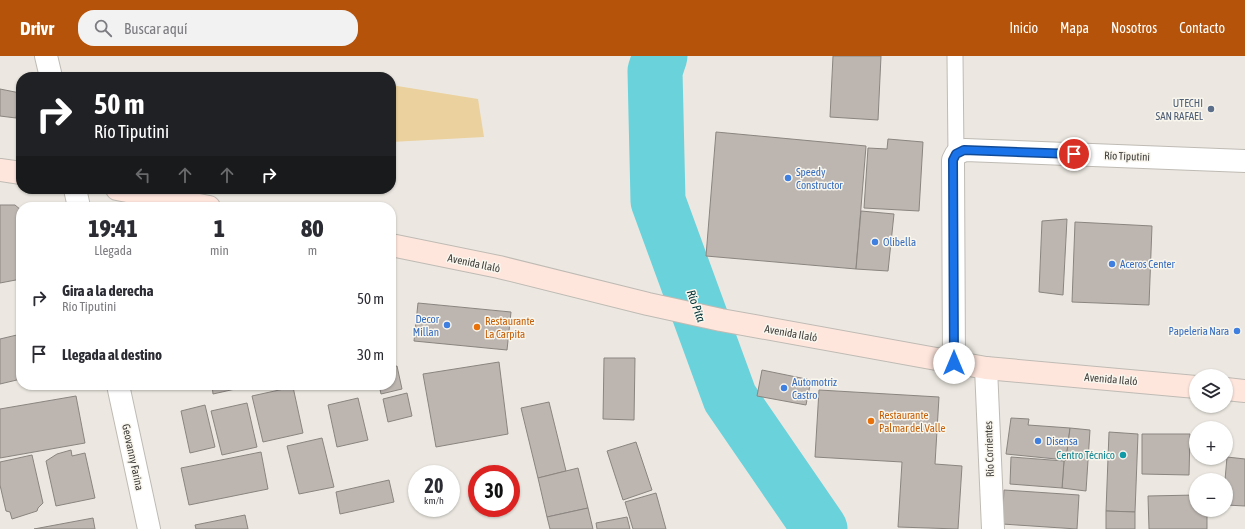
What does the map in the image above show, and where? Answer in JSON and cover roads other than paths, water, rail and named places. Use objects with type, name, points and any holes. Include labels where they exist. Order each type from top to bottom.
[{"type":"main road","points":[[0,170],[16,172]]},
{"type":"main road","points":[[143,194],[183,202]]},
{"type":"main road","name":"Avenida Ilaló","points":[[396,246],[499,267],[648,304],[721,320],[954,363],[986,368],[1189,386]]},
{"type":"main road","points":[[1233,390],[1245,391]]},
{"type":"street","points":[[46,56],[50,72]]},
{"type":"street","name":"Río Tiputini","points":[[956,154],[964,150],[1245,161]]},
{"type":"street","points":[[954,363],[953,160],[956,154]]},
{"type":"street","name":"Río Corrientes","points":[[986,368],[993,529]]},
{"type":"street","name":"Geovanny Farina","points":[[119,390],[149,529]]},
{"type":"lane","points":[[955,56],[956,154]]},
{"type":"waterway","name":"Río Pita","points":[[660,56],[655,71],[658,201],[730,398],[820,529]]},
{"type":"place","name":"UTECHI SAN RAFAEL","points":[[1211,109]]},
{"type":"place","name":"Speedy Constructor","points":[[788,178]]},
{"type":"place","name":"Olibella","points":[[875,242]]},
{"type":"place","name":"Aceros Center","points":[[1112,264]]},
{"type":"place","name":"Decor Millan","points":[[447,325]]},
{"type":"place","name":"Restaurante La Carpita","points":[[477,327]]},
{"type":"place","name":"Papeleria Nara","points":[[1237,331]]},
{"type":"place","name":"Automotriz Castro","points":[[784,388]]},
{"type":"place","name":"Restaurante Palmar del Valle","points":[[871,421]]},
{"type":"place","name":"Disensa","points":[[1038,441]]},
{"type":"place","name":"Centro Técnico","points":[[1123,455]]}]
